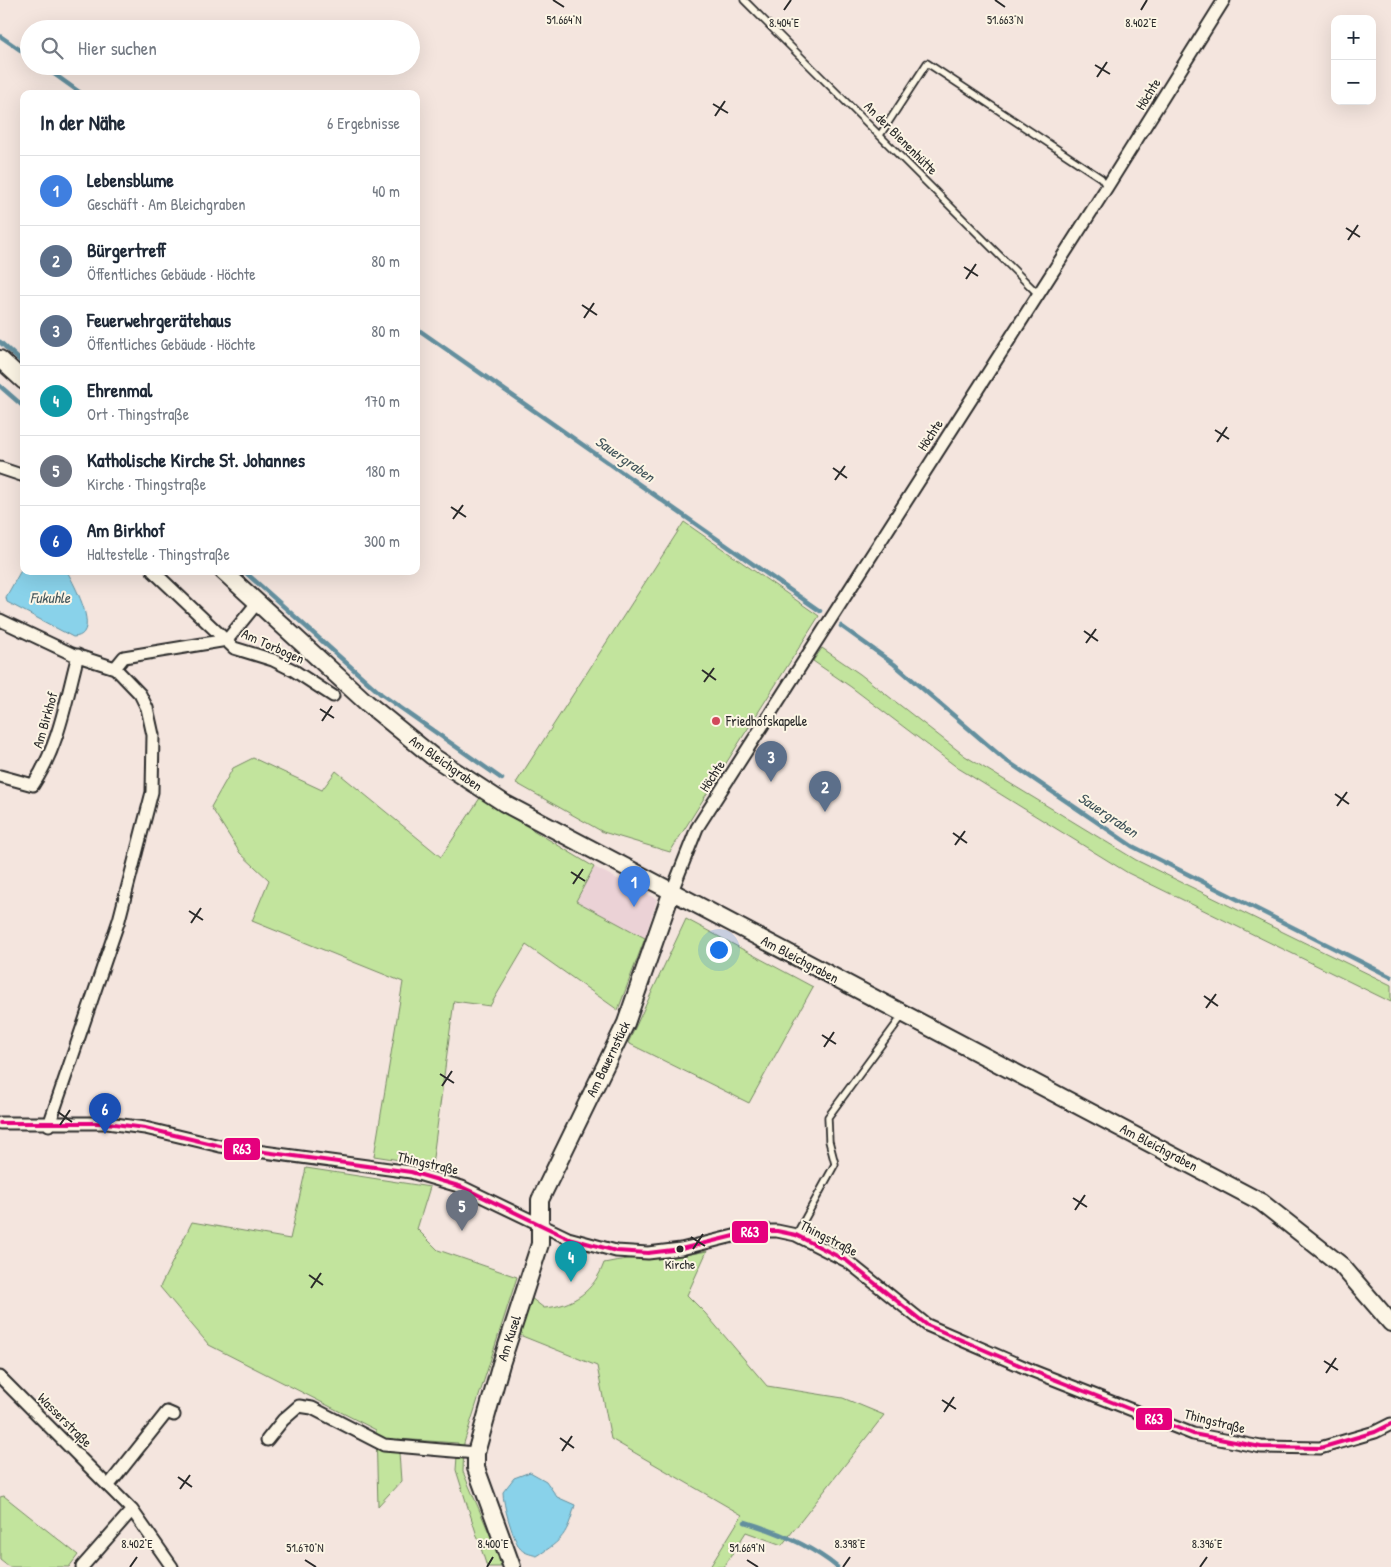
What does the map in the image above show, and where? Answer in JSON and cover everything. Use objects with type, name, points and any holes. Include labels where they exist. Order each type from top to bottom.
[{"type":"street","name":"Höchte","points":[[672,891],[697,828],[1107,187],[1224,0]]},
{"type":"street","points":[[0,359],[20,377]]},
{"type":"street","points":[[0,468],[20,475]]},
{"type":"street","name":"Am Torbogen","points":[[157,575],[234,648],[273,660],[293,670],[333,696]]},
{"type":"street","name":"Am Bleichgraben","points":[[227,575],[367,702],[432,756],[504,803],[1261,1202],[1341,1266],[1391,1323]]},
{"type":"street","points":[[115,668],[124,657],[227,640],[257,603]]},
{"type":"street","points":[[0,620],[78,655],[115,668],[140,694],[147,708],[152,735],[152,792],[119,920],[49,1124],[0,1123]]},
{"type":"street","name":"Am Birkhof","points":[[0,776],[33,785],[45,768],[54,748],[78,655]]},
{"type":"street","name":"Am Bauernstück","points":[[539,1224],[540,1200],[626,1023],[672,891]]},
{"type":"street","name":"Thingstraße","points":[[49,1124],[107,1123],[144,1128],[220,1146],[411,1172],[462,1187],[568,1238],[601,1249],[648,1253],[681,1249],[728,1235],[754,1231],[777,1231],[796,1235],[847,1261],[928,1325],[1033,1371],[1193,1434],[1261,1447],[1320,1448],[1375,1432],[1391,1424]]},
{"type":"street","name":"Am Kusel","points":[[512,1567],[476,1468],[476,1453],[501,1364],[540,1244],[539,1224]]},
{"type":"street","name":"Wasserstraße","points":[[0,1378],[132,1510],[172,1567]]},
{"type":"street","points":[[267,1440],[283,1420],[299,1406],[312,1408],[384,1445],[476,1453]]},
{"type":"street","points":[[109,1485],[167,1412],[174,1415]]},
{"type":"street","points":[[82,1567],[132,1510]]},
{"type":"lane","name":"An der Bienenhütte","points":[[744,0],[1038,294]]},
{"type":"lane","points":[[880,135],[927,63],[1102,178],[1107,187]]},
{"type":"lane","points":[[796,1235],[835,1164],[829,1141],[828,1117],[904,1013]]},
{"type":"shaded area","points":[[594,867],[657,899],[645,938],[576,901]]},
{"type":"green space","points":[[684,522],[819,616],[670,852],[603,832],[516,783]]},
{"type":"green space","points":[[822,648],[860,674],[965,756],[1136,860],[1391,985],[1391,1002],[1128,873],[958,768],[851,687],[813,661]]},
{"type":"green space","points":[[253,758],[322,790],[336,771],[441,857],[480,798],[594,867],[576,901],[645,938],[618,1010],[526,945],[490,1006],[454,1001],[432,1165],[374,1156],[403,982],[252,921],[269,880],[240,853],[211,807],[233,768]]},
{"type":"green space","points":[[686,919],[813,987],[749,1103],[628,1043]]},
{"type":"green space","points":[[306,1168],[430,1187],[417,1229],[438,1250],[517,1277],[464,1443],[463,1472],[497,1551],[501,1567],[487,1567],[456,1470],[458,1443],[398,1439],[401,1481],[378,1506],[376,1430],[209,1345],[160,1287],[192,1222],[290,1239]]},
{"type":"green space","points":[[707,1251],[687,1295],[705,1313],[767,1386],[843,1398],[884,1415],[782,1545],[746,1532],[724,1567],[710,1567],[742,1515],[611,1439],[597,1366],[517,1334],[531,1298],[544,1308],[554,1307],[573,1300],[594,1282],[604,1263]]},
{"type":"green space","points":[[4,1496],[78,1555],[69,1567],[9,1567],[0,1560],[0,1497]]},
{"type":"water","name":"Fukuhle","points":[[20,572],[20,575],[69,575],[84,609],[86,628],[82,634],[73,637],[7,602],[6,597]]},
{"type":"water","points":[[530,1472],[546,1481],[557,1497],[575,1505],[563,1535],[537,1556],[525,1552],[516,1542],[503,1498],[503,1492],[514,1478]]},
{"type":"waterway","name":"Sauergraben","points":[[0,36],[20,50]]},
{"type":"waterway","name":"Sauergraben","points":[[56,75],[76,90]]},
{"type":"waterway","name":"Sauergraben","points":[[420,331],[820,611]]},
{"type":"waterway","points":[[0,342],[20,360]]},
{"type":"waterway","points":[[0,386],[20,404]]},
{"type":"waterway","points":[[248,575],[381,694],[502,779]]},
{"type":"waterway","name":"Sauergraben","points":[[841,626],[894,664],[1004,759],[1132,846],[1391,977]]},
{"type":"waterway","points":[[745,1522],[793,1540],[816,1552],[837,1567]]},
{"type":"transit line","name":"R63","points":[[0,1123],[107,1123],[145,1128],[220,1146],[411,1172],[462,1187],[568,1238],[616,1251],[648,1253],[681,1249],[754,1231],[777,1231],[796,1235],[847,1261],[927,1325],[1033,1371],[1193,1434],[1261,1447],[1320,1448],[1375,1432],[1391,1424]]},
{"type":"place","name":"Friedhofskapelle","points":[[716,721]]},
{"type":"place","name":"Feuerwehrgerätehaus","points":[[771,782]]},
{"type":"place","name":"Bürgertreff","points":[[825,812]]},
{"type":"place","name":"Lebensblume","points":[[634,907]]},
{"type":"place","name":"Am Birkhof","points":[[105,1134]]},
{"type":"place","name":"Katholische Kirche St. Johannes","points":[[462,1231]]},
{"type":"place","name":"Kirche","points":[[680,1249]]},
{"type":"place","name":"Ehrenmal","points":[[571,1282]]}]
